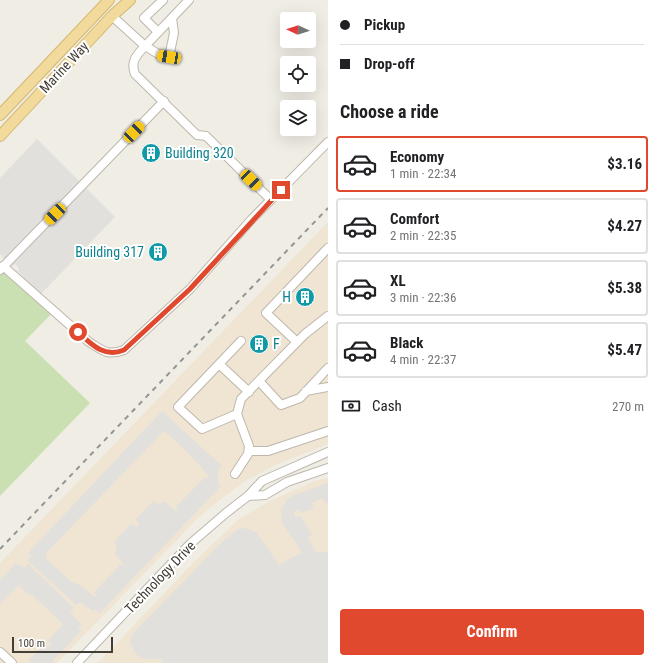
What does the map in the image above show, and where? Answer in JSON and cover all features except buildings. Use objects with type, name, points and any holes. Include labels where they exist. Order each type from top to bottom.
[{"type":"main road","name":"Marine Way","points":[[0,115],[109,0]]},
{"type":"main road","name":"Marine Way","points":[[0,136],[112,16],[130,0]]},
{"type":"street","points":[[158,32],[144,18],[163,0]]},
{"type":"street","points":[[189,0],[134,58],[132,66],[135,74],[197,135],[206,136],[271,200]]},
{"type":"street","points":[[112,16],[145,46],[160,55],[169,57],[174,33],[172,18]]},
{"type":"street","points":[[164,101],[2,268],[89,342],[105,352],[115,354],[124,350],[190,289],[271,200],[328,142]]},
{"type":"street","points":[[297,342],[266,313],[328,248]]},
{"type":"street","points":[[321,255],[328,261]]},
{"type":"street","points":[[235,474],[249,451],[247,438],[237,414],[238,404],[297,342],[328,316]]},
{"type":"street","points":[[237,414],[202,429],[178,406],[241,341]]},
{"type":"street","points":[[218,364],[249,392]]},
{"type":"street","points":[[259,381],[281,405],[300,398],[328,368]]},
{"type":"street","points":[[306,391],[328,387]]},
{"type":"street","points":[[249,451],[268,451],[328,431]]},
{"type":"street","name":"Technology Drive","points":[[77,663],[190,544],[248,496],[262,481],[328,452]]},
{"type":"street","name":"Technology Drive","points":[[248,496],[265,494],[287,482],[328,468]]},
{"type":"street","points":[[0,652],[12,663]]},
{"type":"shaded area","points":[[37,139],[115,217],[40,295],[18,271],[19,268],[15,264],[12,266],[0,254],[0,178]]},
{"type":"shaded area","points":[[328,222],[328,444],[273,466],[242,483],[217,502],[198,518],[57,663],[0,663],[0,563]]},
{"type":"shaded area","points":[[162,411],[222,466],[218,471],[218,484],[221,486],[100,613],[95,609],[93,611],[80,602],[76,605],[27,560],[31,556],[28,553]],"holes":[[[163,432],[166,432],[189,454],[208,475],[209,479],[205,477],[176,507],[178,511],[165,502],[157,504],[153,501],[136,519],[139,523],[137,527],[131,524],[114,542],[117,545],[115,554],[125,566],[121,564],[94,592],[96,595],[95,597],[83,587],[70,581],[46,558],[46,553]]]},
{"type":"shaded area","points":[[328,478],[328,663],[98,663],[195,561],[239,519],[270,501],[315,481]]},
{"type":"shaded area","points":[[328,483],[328,502],[325,503],[323,499],[320,499],[312,503],[314,508],[301,513],[299,509],[294,512],[295,518],[300,515],[312,535],[308,538],[316,552],[328,552],[328,663],[162,663],[162,659],[143,659],[136,654],[130,643],[132,634],[223,541],[238,529],[246,528],[257,533],[279,565],[302,552],[282,523],[281,509],[287,500],[294,495]]},
{"type":"shaded area","points":[[16,563],[24,568],[28,564],[74,608],[70,613],[82,625],[78,628],[81,631],[51,663],[31,663],[29,660],[45,644],[48,648],[51,645],[48,641],[63,624],[31,594],[29,595],[20,587],[21,583],[0,604],[0,580]]},
{"type":"green space","points":[[0,267],[51,314],[25,341],[90,403],[0,496]]},
{"type":"railway","points":[[0,549],[328,208]]},
{"type":"place","name":"Building 320","points":[[151,153]]},
{"type":"place","name":"Building 317","points":[[158,252]]},
{"type":"place","name":"H","points":[[305,297]]},
{"type":"place","name":"F","points":[[259,344]]},
{"type":"route","points":[[78,332],[89,342],[105,352],[115,354],[124,350],[190,289],[251,220],[281,190]]}]
